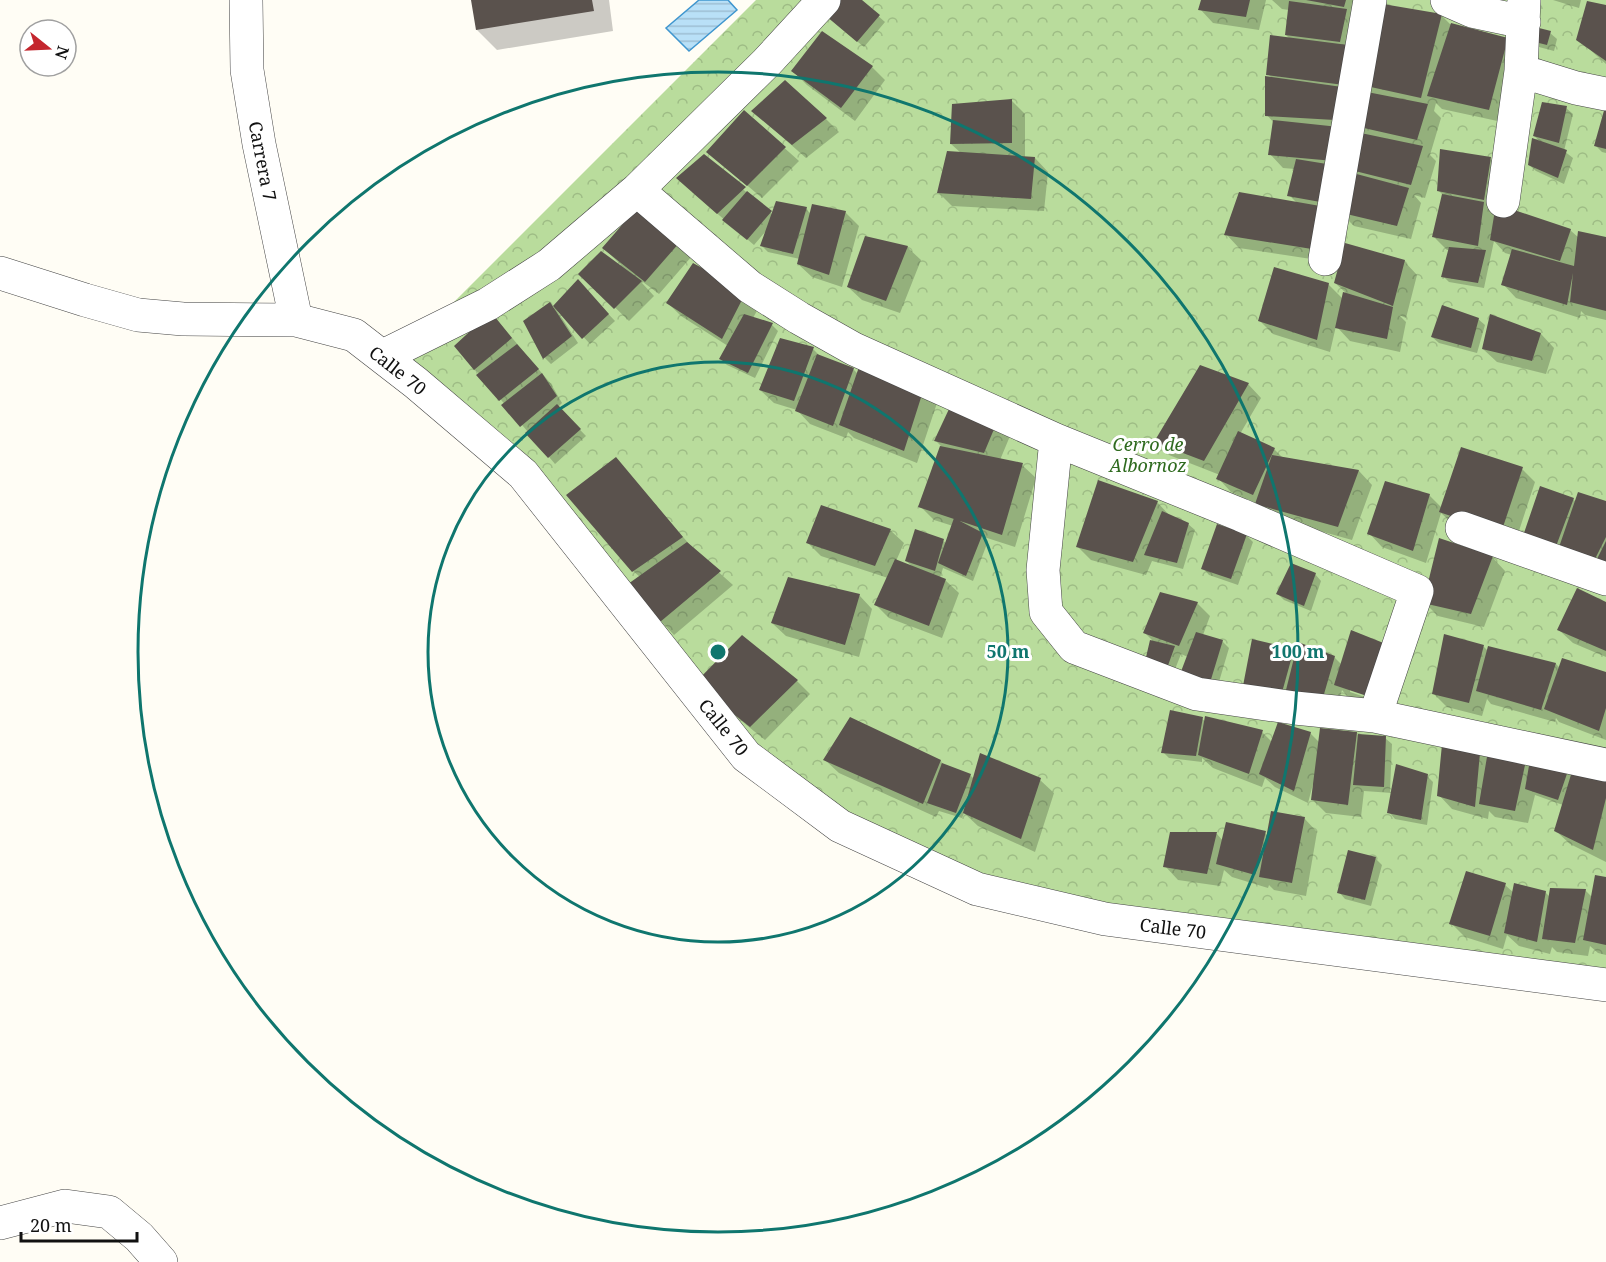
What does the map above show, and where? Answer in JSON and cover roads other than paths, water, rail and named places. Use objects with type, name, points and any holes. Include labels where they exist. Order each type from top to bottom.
[{"type":"street","name":"Carrera 7","points":[[246,0],[247,70],[259,144],[296,320]]},
{"type":"street","points":[[382,356],[488,304],[549,265],[637,190],[767,62],[824,0]]},
{"type":"street","points":[[1325,259],[1370,0]]},
{"type":"street","points":[[1447,0],[1472,11],[1524,11],[1521,71],[1503,201]]},
{"type":"street","points":[[1521,71],[1576,88],[1606,94]]},
{"type":"street","points":[[637,190],[750,287],[854,349],[1056,440],[1417,591],[1375,716]]},
{"type":"street","name":"Calle 70","points":[[0,273],[138,315],[183,319],[296,320],[354,335],[523,474],[746,756],[840,826],[977,889],[1105,919],[1606,985]]},
{"type":"street","points":[[1056,440],[1043,570],[1046,612],[1074,647],[1197,694],[1295,708],[1375,716],[1606,765]]},
{"type":"street","points":[[1462,528],[1606,579]]},
{"type":"street","points":[[0,1223],[65,1206],[109,1212],[140,1237],[161,1262]]},
{"type":"water","points":[[699,0],[728,0],[737,10],[689,51],[666,28]]},
{"type":"park label","name":"Cerro de Albornoz","points":[[1148,454]]}]
